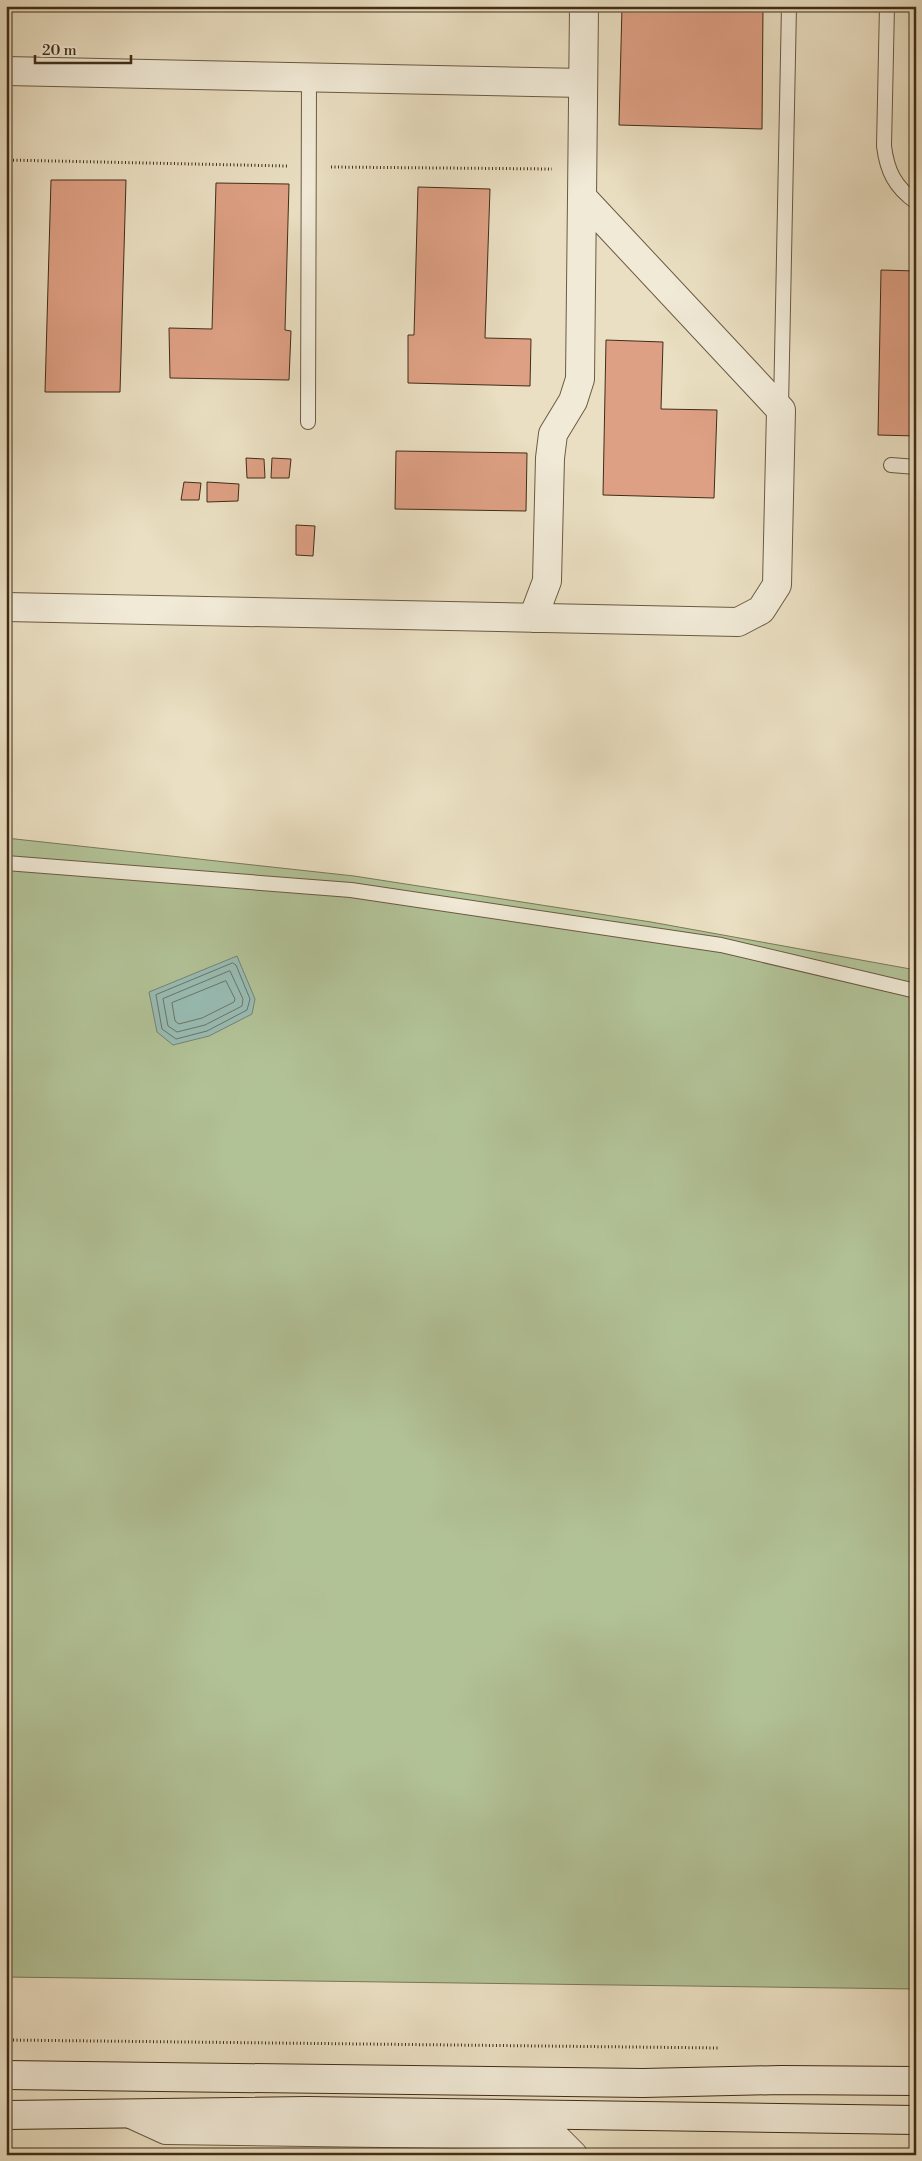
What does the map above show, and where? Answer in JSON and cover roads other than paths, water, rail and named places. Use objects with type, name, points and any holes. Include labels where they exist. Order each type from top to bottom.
[{"type":"street","points":[[533,618],[547,581],[552,434],[573,401],[580,379],[584,6]]},
{"type":"street","points":[[6,71],[583,83]]},
{"type":"street","points":[[6,607],[738,622],[760,610],[776,585],[781,410],[582,197]]},
{"type":"street","points":[[6,2074],[643,2083],[781,2080],[916,2081]]},
{"type":"street","points":[[6,2116],[306,2112],[916,2120]]},
{"type":"street","points":[[131,2114],[166,2130],[522,2135],[557,2139],[573,2155]]},
{"type":"lane","points":[[781,410],[789,6]]},
{"type":"lane","points":[[887,6],[884,146],[886,165],[895,182],[916,202]]},
{"type":"lane","points":[[308,422],[309,78]]},
{"type":"lane","points":[[891,465],[916,467]]},
{"type":"lane","points":[[6,863],[351,890],[721,945],[916,991]]},
{"type":"water","points":[[237,956],[255,999],[252,1014],[209,1036],[173,1045],[157,1032],[149,992]]}]
